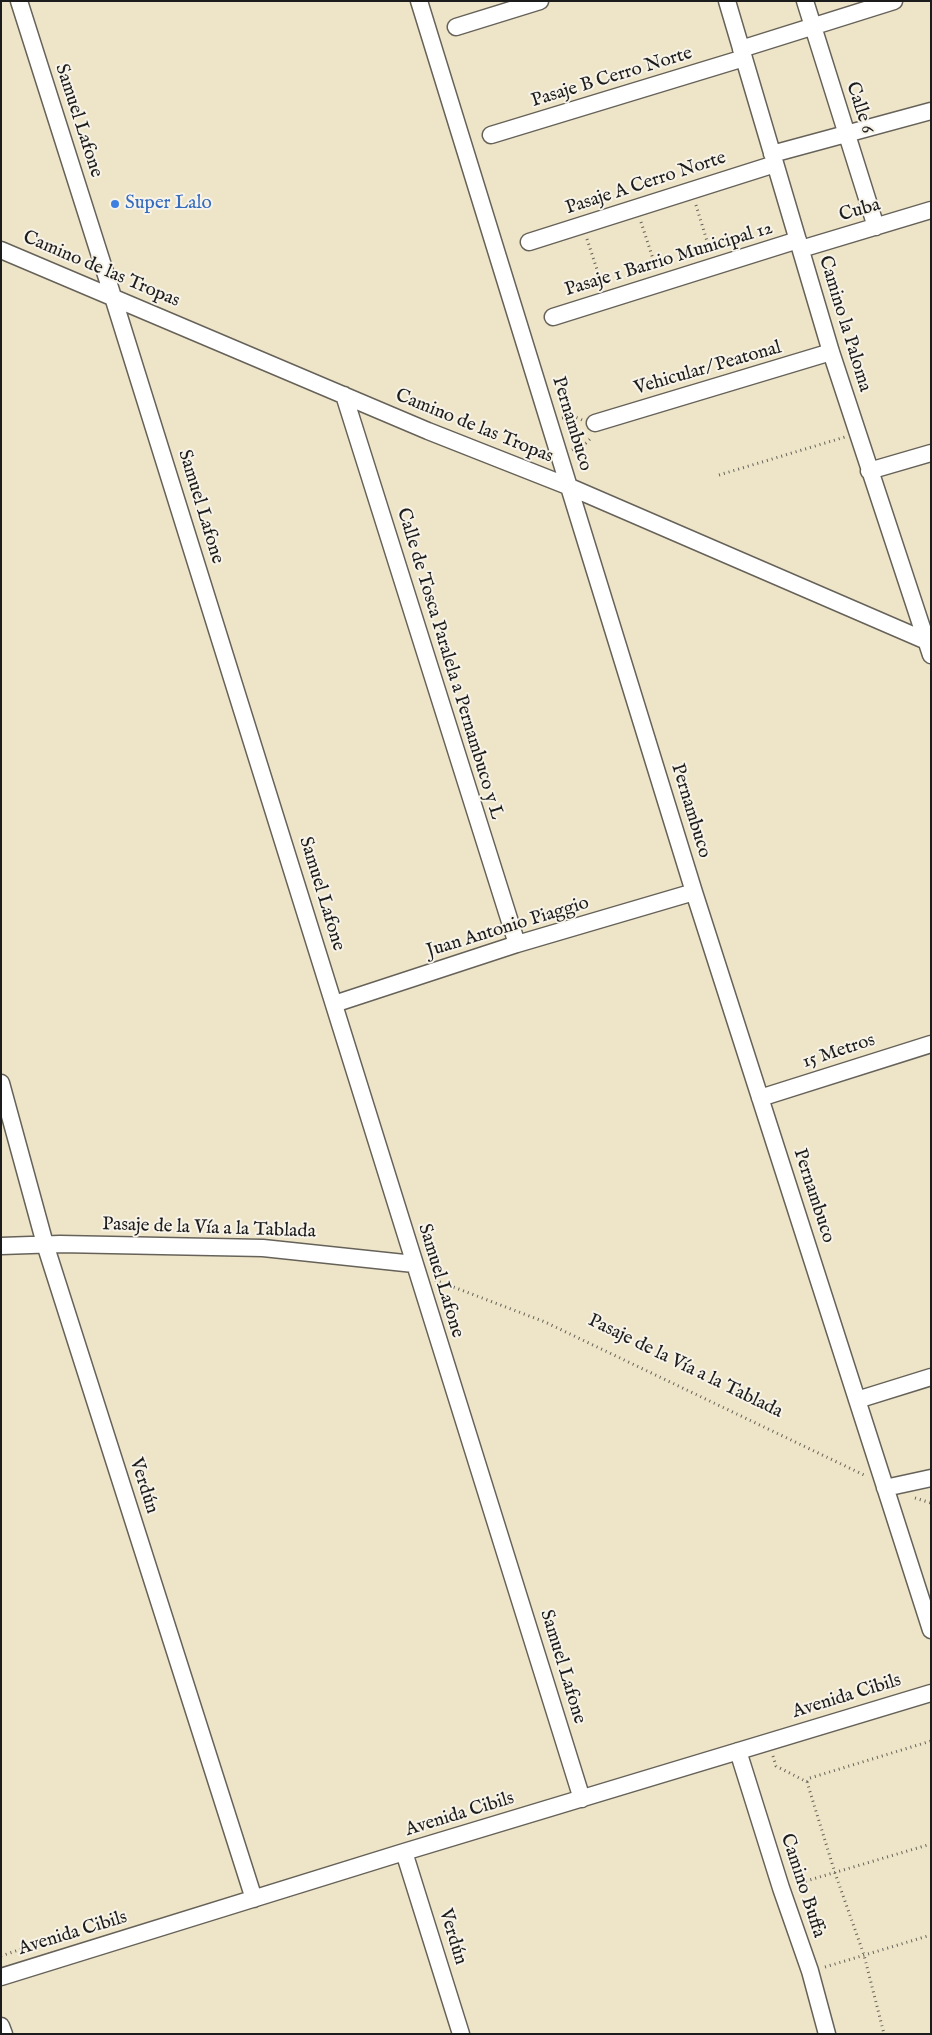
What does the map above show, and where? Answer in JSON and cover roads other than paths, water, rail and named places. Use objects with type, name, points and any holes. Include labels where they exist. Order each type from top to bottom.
[{"type":"street","name":"Samuel Lafone","points":[[20,1],[582,1799]]},
{"type":"street","name":"Pernambuco","points":[[419,1],[694,892],[931,1630]]},
{"type":"street","points":[[456,27],[540,1]]},
{"type":"street","name":"Camino la Paloma","points":[[727,1],[831,352],[869,471],[929,646]]},
{"type":"street","name":"Calle 6","points":[[805,1],[876,227]]},
{"type":"street","name":"Pasaje B Cerro Norte","points":[[491,135],[743,53],[812,27],[894,1]]},
{"type":"street","name":"Pasaje A Cerro Norte","points":[[529,242],[691,190],[846,134],[931,111]]},
{"type":"street","name":"Cuba","points":[[799,244],[876,227],[931,210]]},
{"type":"street","name":"Pasaje 1 Barrio Municipal 12","points":[[552,317],[715,266],[799,244]]},
{"type":"street","name":"Camino de las Tropas","points":[[1,250],[428,431],[570,487],[929,646]]},
{"type":"street","name":"Vehicular/ Peatonal","points":[[595,423],[831,352]]},
{"type":"street","name":"Calle de Tosca Paralela a Pernambuco y L","points":[[344,395],[517,944]]},
{"type":"street","points":[[869,471],[931,453]]},
{"type":"street","name":"Juan Antonio Piaggio","points":[[334,1004],[517,944],[694,892]]},
{"type":"street","name":"15 Metros","points":[[760,1098],[931,1044]]},
{"type":"street","name":"Verdún","points":[[1,1083],[45,1244],[254,1899]]},
{"type":"street","name":"Pasaje de la Vía a la Tablada","points":[[1,1246],[45,1244],[263,1248],[416,1269]]},
{"type":"street","points":[[857,1400],[931,1377]]},
{"type":"street","points":[[885,1488],[931,1478]]},
{"type":"street","name":"Avenida Cibils","points":[[1,1977],[404,1852],[931,1693]]},
{"type":"street","name":"Camino Buffa","points":[[738,1751],[781,1888],[810,1971],[827,2034]]},
{"type":"street","name":"Verdún","points":[[404,1852],[460,2034]]},
{"type":"street","points":[[1,2026],[4,2034]]},
{"type":"place","name":"Super Lalo","points":[[115,204]]}]
